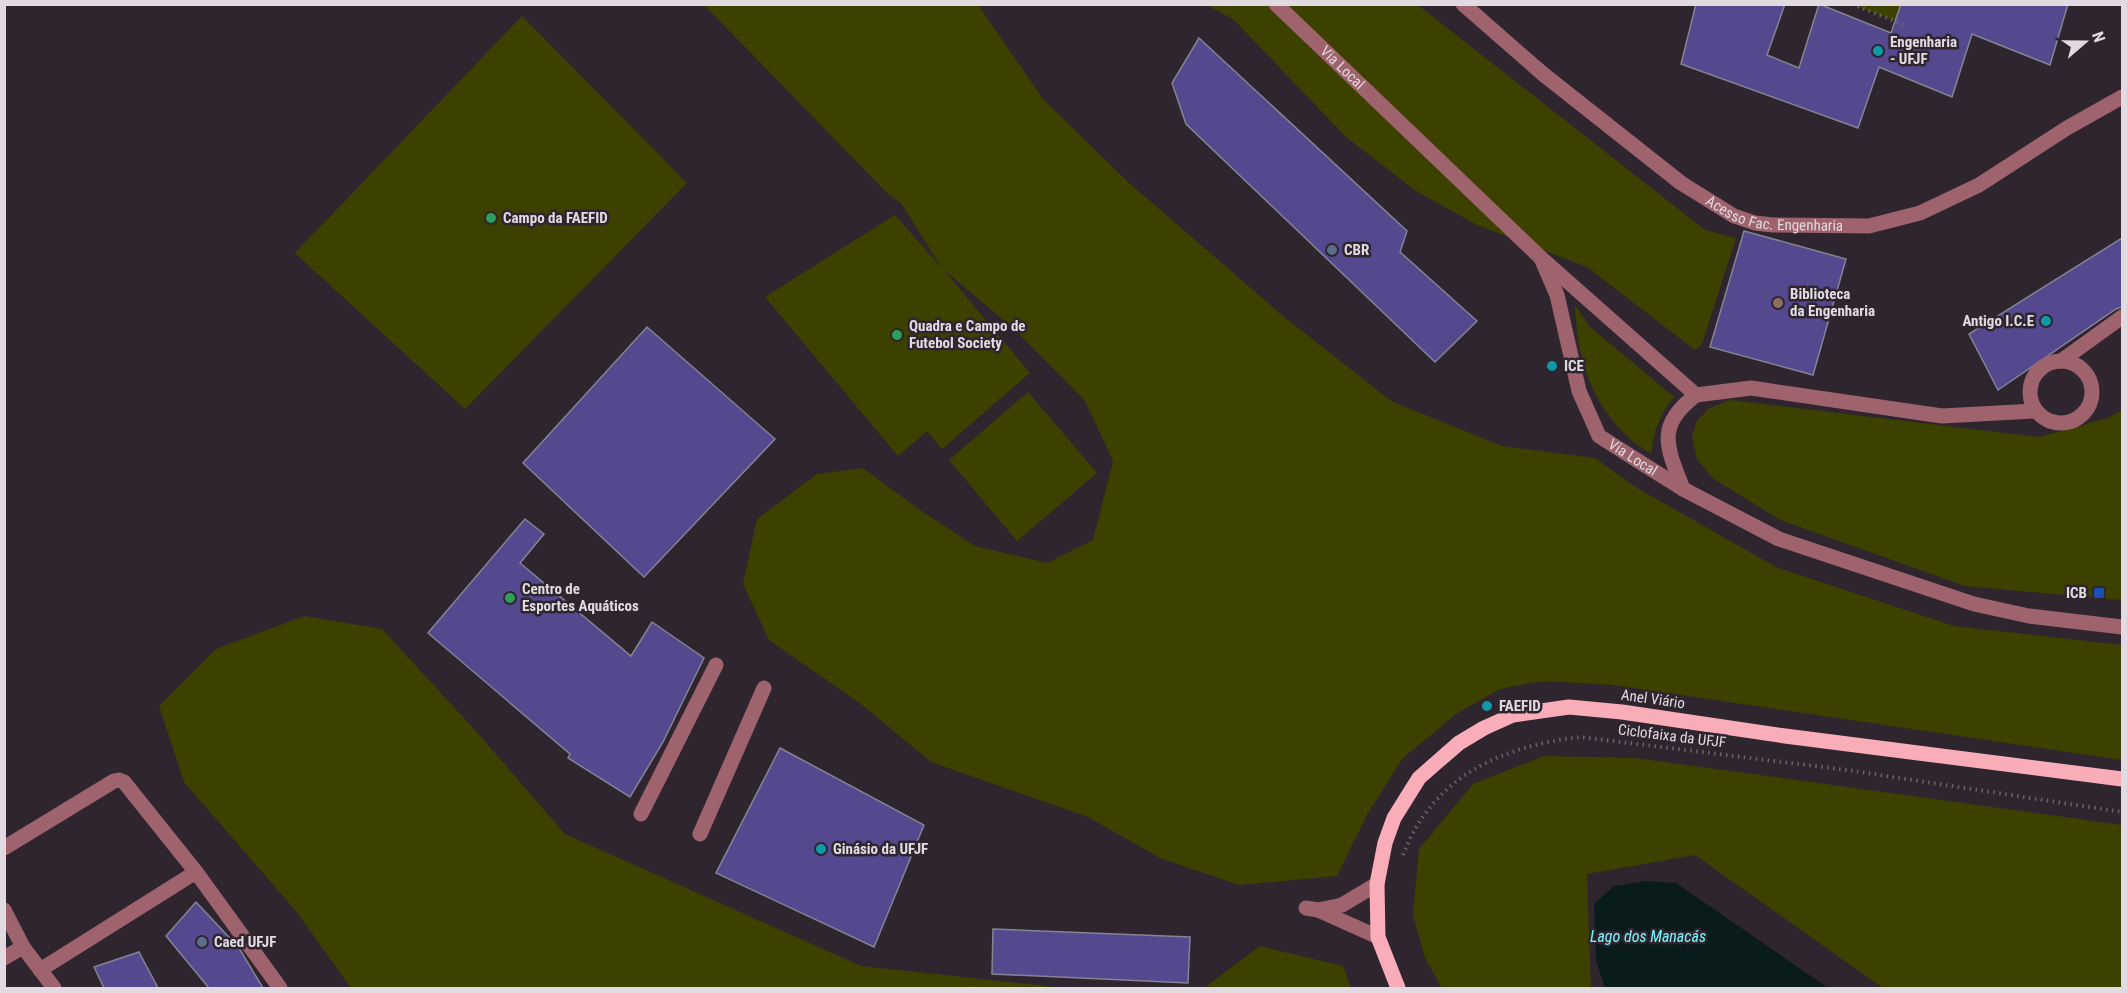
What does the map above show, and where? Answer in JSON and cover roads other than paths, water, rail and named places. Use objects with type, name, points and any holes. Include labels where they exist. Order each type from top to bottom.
[{"type":"main road","name":"Anel Viário","points":[[1398,988],[1378,937],[1377,884],[1385,843],[1394,818],[1419,778],[1459,743],[1484,728],[1513,715],[1569,707],[1622,712],[1785,736],[2122,779]]},
{"type":"lane","name":"Via Local","points":[[1276,4],[1541,258],[1557,295],[1579,391],[1599,436],[1683,489],[1779,539],[1974,604],[2029,616],[2122,627]]},
{"type":"lane","name":"Acesso Fac. Engenharia","points":[[1463,4],[1543,74],[1681,183],[1734,216],[1755,223],[1869,226],[1920,213],[1979,185],[2067,128],[2122,97]]},
{"type":"lane","points":[[1541,258],[1696,394]]},
{"type":"lane","points":[[2061,361],[2122,317]]},
{"type":"lane","points":[[2061,361],[2079,366],[2090,381],[2092,391],[2091,401],[2086,410],[2071,422],[2062,423],[2043,418],[2036,411],[2029,392],[2035,374],[2042,367],[2050,362],[2061,361]]},
{"type":"lane","points":[[1683,489],[1667,444],[1668,430],[1674,416],[1696,394],[1751,388],[1942,417],[2036,411]]},
{"type":"lane","points":[[641,814],[716,665]]},
{"type":"lane","points":[[700,834],[764,688]]},
{"type":"lane","points":[[4,848],[114,781],[124,782],[196,872],[280,988]]},
{"type":"lane","points":[[40,970],[196,872]]},
{"type":"lane","points":[[1377,884],[1342,905],[1312,909],[1378,937]]},
{"type":"lane","points":[[4,910],[23,947],[54,988]]},
{"type":"lane","points":[[4,958],[23,947]]},
{"type":"water","name":"Lago dos Manacás","points":[[1646,881],[1676,883],[1828,988],[1605,988],[1596,961],[1594,904],[1614,886]]},
{"type":"place","name":"Engenharia - UFJF","points":[[1878,51]]},
{"type":"place","name":"Campo da FAEFID","points":[[491,218]]},
{"type":"place","name":"CBR","points":[[1332,250]]},
{"type":"place","name":"Biblioteca da Engenharia","points":[[1778,303]]},
{"type":"place","name":"Antigo I.C.E","points":[[2046,321]]},
{"type":"place","name":"Quadra e Campo de Futebol Society","points":[[897,335]]},
{"type":"place","name":"ICE","points":[[1552,366]]},
{"type":"place","name":"ICB","points":[[2099,593]]},
{"type":"place","name":"Centro de Esportes Aquáticos","points":[[510,598]]},
{"type":"place","name":"FAEFID","points":[[1487,706]]},
{"type":"place","name":"Ginásio da UFJF","points":[[821,849]]},
{"type":"place","name":"Caed UFJF","points":[[202,942]]}]
